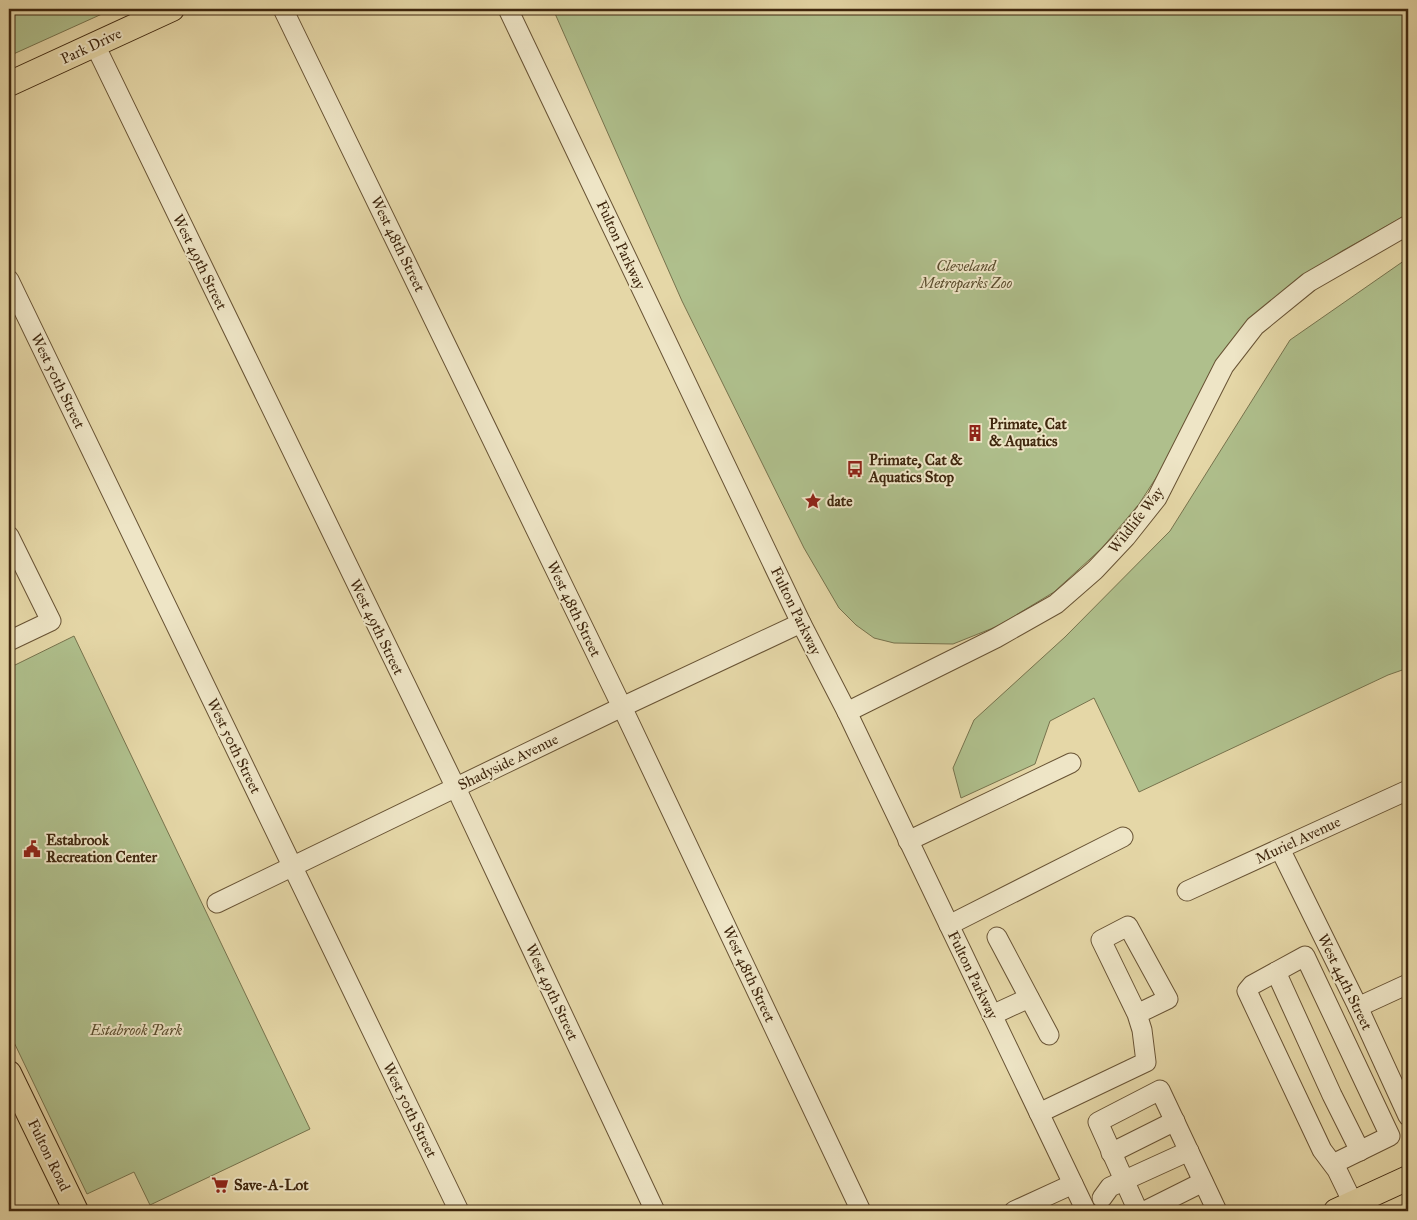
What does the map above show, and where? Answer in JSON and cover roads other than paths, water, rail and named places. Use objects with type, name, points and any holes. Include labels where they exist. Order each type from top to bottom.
[{"type":"main road","name":"Park Drive","points":[[9,84],[172,9]]},
{"type":"main road","name":"Fulton Road","points":[[9,1073],[76,1211]]},
{"type":"main road","points":[[1343,1209],[1408,1178]]},
{"type":"street","name":"West 48th Street","points":[[283,9],[622,707],[861,1211]]},
{"type":"street","name":"Fulton Parkway","points":[[508,9],[801,623],[847,712],[1085,1209]]},
{"type":"street","name":"West 49th Street","points":[[95,45],[456,788],[655,1211]]},
{"type":"street","name":"Wildlife Way","points":[[847,712],[996,638],[1056,604],[1095,570],[1126,537],[1156,498],[1224,366],[1255,326],[1308,282],[1408,225]]},
{"type":"street","name":"West 50th Street","points":[[9,280],[458,1211]]},
{"type":"street","points":[[9,536],[51,621],[9,642]]},
{"type":"street","name":"Shadyside Avenue","points":[[217,903],[293,868],[622,707],[801,623]]},
{"type":"street","points":[[908,841],[1071,762]]},
{"type":"street","name":"Muriel Avenue","points":[[1187,891],[1408,790]]},
{"type":"street","points":[[949,926],[1123,837]]},
{"type":"street","name":"West 44th Street","points":[[1280,848],[1358,1007],[1408,1116]]},
{"type":"street","points":[[997,937],[1049,1035]]},
{"type":"street","points":[[1333,1164],[1390,1136],[1305,956],[1252,985],[1247,991],[1322,1150],[1333,1164],[1343,1209]]},
{"type":"street","points":[[1276,972],[1360,1151]]},
{"type":"street","points":[[1358,1007],[1408,984]]},
{"type":"street","points":[[992,1015],[1029,998]]},
{"type":"street","points":[[1039,1112],[1146,1062],[1142,1030],[1136,1014]]},
{"type":"street","points":[[1138,1211],[1098,1122],[1160,1090],[1217,1211]]},
{"type":"street","points":[[1111,1153],[1175,1121]]},
{"type":"street","points":[[1085,1209],[1102,1198],[1115,1200],[1126,1187],[1189,1151]]},
{"type":"street","points":[[1145,1211],[1203,1182]]},
{"type":"street","points":[[1014,1211],[1073,1184]]},
{"type":"place","name":"Primate, Cat & Aquatics","points":[[975,433]]},
{"type":"place","name":"Primate, Cat & Aquatics Stop","points":[[855,469]]},
{"type":"place","name":"date","points":[[813,501]]},
{"type":"place","name":"Estabrook Recreation Center","points":[[32,849]]},
{"type":"place","name":"Save-A-Lot","points":[[220,1185]]},
{"type":"park label","name":"Cleveland Metroparks Zoo","points":[[966,274]]},
{"type":"park label","name":"Estabrook Park","points":[[136,1030]]}]
